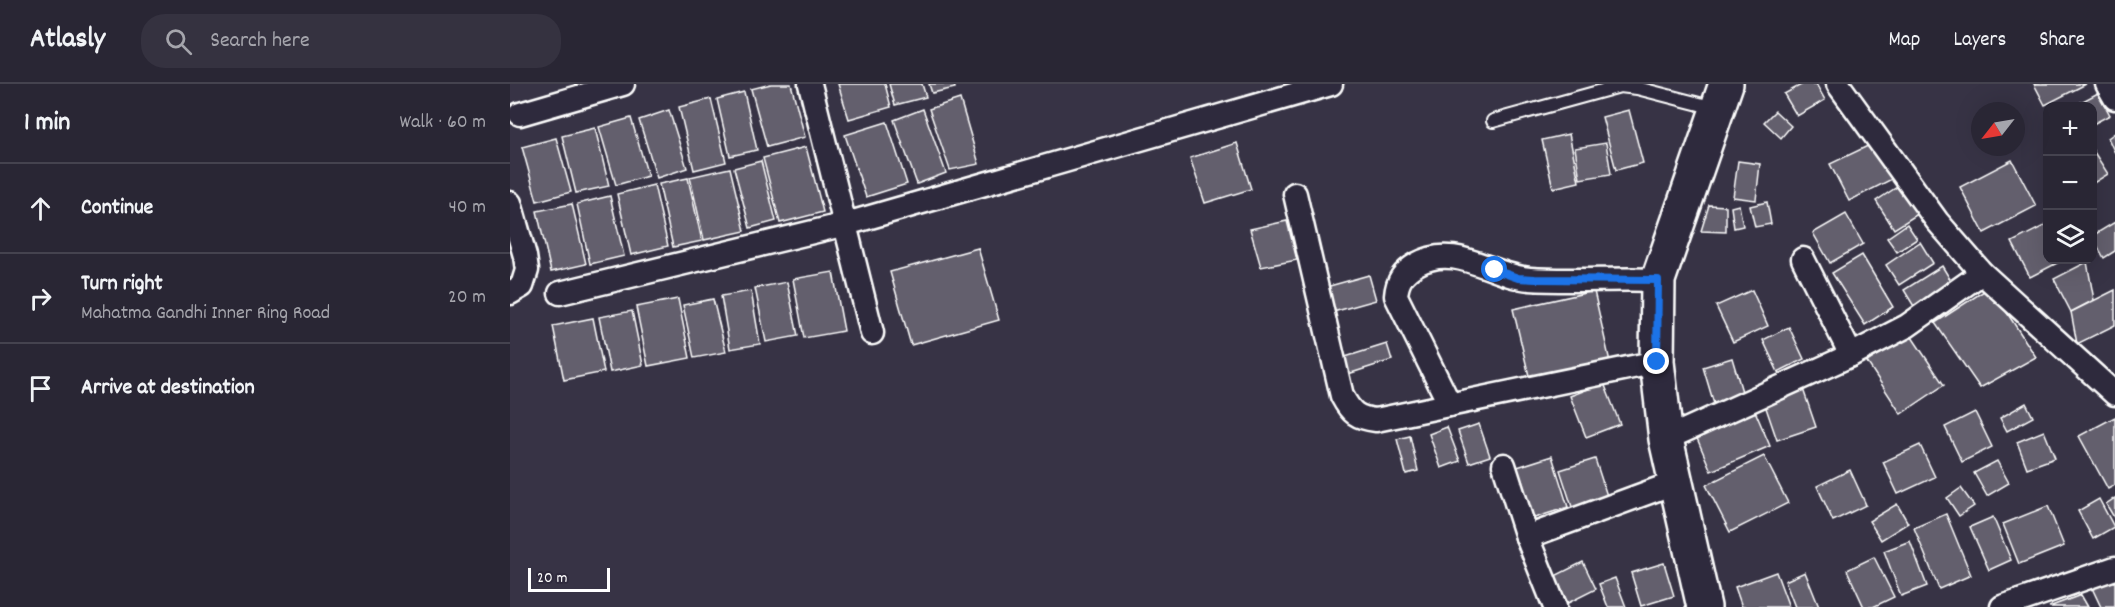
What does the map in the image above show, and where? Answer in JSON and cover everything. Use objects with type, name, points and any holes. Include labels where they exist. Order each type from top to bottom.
[{"type":"main road","points":[[1697,605],[1666,439],[1657,362],[1658,280],[1721,96]]},
{"type":"street","points":[[520,114],[623,84]]},
{"type":"street","points":[[810,84],[872,333]]},
{"type":"street","points":[[560,293],[846,224],[1330,84]]},
{"type":"street","points":[[1838,84],[1937,221],[1982,273],[2115,394]]},
{"type":"street","points":[[2107,84],[2115,98]]},
{"type":"street","points":[[1295,194],[1342,396],[1349,410],[1360,419],[1376,420],[1657,362]]},
{"type":"street","points":[[510,203],[527,270],[522,286],[510,293]]},
{"type":"street","points":[[1450,405],[1396,296],[1397,283],[1407,270],[1426,259],[1442,256],[1461,257],[1518,278],[1658,280]]},
{"type":"street","points":[[1803,260],[1851,355]]},
{"type":"street","points":[[1666,439],[1851,355],[1906,326],[1982,273]]},
{"type":"street","points":[[1504,465],[1527,537],[1555,607]]},
{"type":"street","points":[[1527,537],[1674,483]]},
{"type":"street","points":[[2002,607],[2115,568]]},
{"type":"lane","points":[[1493,121],[1620,86],[1721,96]]},
{"type":"building","points":[[771,84],[791,84],[805,137],[767,147],[751,89]]},
{"type":"building","points":[[838,84],[885,84],[891,107],[849,119]]},
{"type":"building","points":[[889,84],[922,84],[926,97],[895,105]]},
{"type":"building","points":[[929,84],[954,84],[955,88],[932,93]]},
{"type":"building","points":[[1803,84],[1816,84],[1825,100],[1797,116],[1784,94]]},
{"type":"building","points":[[2034,84],[2086,84],[2051,102],[2043,102]]},
{"type":"building","points":[[744,92],[757,150],[730,156],[717,99]]},
{"type":"building","points":[[2098,93],[2110,115],[2097,122],[2097,102],[2081,102]]},
{"type":"building","points":[[711,99],[726,162],[694,170],[679,107]]},
{"type":"building","points":[[960,99],[979,164],[950,170],[929,109]]},
{"type":"building","points":[[923,109],[946,173],[917,184],[894,120]]},
{"type":"building","points":[[669,110],[687,168],[657,178],[639,120]]},
{"type":"building","points":[[1629,110],[1643,163],[1616,170],[1602,117]]},
{"type":"building","points":[[1775,111],[1791,126],[1781,138],[1764,122]]},
{"type":"building","points":[[631,118],[648,176],[616,185],[599,127]]},
{"type":"building","points":[[887,122],[907,184],[866,197],[845,135]]},
{"type":"building","points":[[595,128],[609,186],[576,193],[562,136]]},
{"type":"building","points":[[2115,133],[2115,153],[2108,138]]},
{"type":"building","points":[[1569,134],[1579,182],[1553,188],[1542,140]]},
{"type":"building","points":[[556,138],[571,192],[537,201],[522,147]]},
{"type":"building","points":[[1237,143],[1251,189],[1205,203],[1190,158]]},
{"type":"building","points":[[1606,143],[1611,174],[1580,179],[1575,148]]},
{"type":"building","points":[[1874,143],[1892,179],[1849,201],[1830,164]]},
{"type":"building","points":[[806,147],[823,212],[780,223],[763,158]]},
{"type":"building","points":[[2097,157],[2108,174],[2097,181]]},
{"type":"building","points":[[2012,160],[2036,206],[1984,233],[1960,187]]},
{"type":"building","points":[[761,161],[776,221],[750,228],[734,168]]},
{"type":"building","points":[[1738,161],[1760,164],[1756,200],[1733,197]]},
{"type":"building","points":[[730,168],[745,231],[704,240],[690,177]]},
{"type":"building","points":[[688,178],[702,241],[673,247],[659,184]]},
{"type":"building","points":[[1903,183],[1921,212],[1894,229],[1876,201]]},
{"type":"building","points":[[654,185],[668,246],[631,255],[617,194]]},
{"type":"building","points":[[610,196],[624,256],[590,264],[577,204]]},
{"type":"building","points":[[1767,202],[1771,224],[1755,227],[1750,206]]},
{"type":"building","points":[[572,204],[586,264],[551,272],[537,211]]},
{"type":"building","points":[[1709,205],[1726,206],[1726,232],[1701,231]]},
{"type":"building","points":[[1739,205],[1743,226],[1734,228],[1731,207]]},
{"type":"building","points":[[1846,214],[1863,244],[1830,263],[1813,233]]},
{"type":"building","points":[[1287,221],[1297,260],[1261,267],[1250,229]]},
{"type":"building","points":[[2115,222],[2115,251],[2104,258],[2097,245],[2097,233]]},
{"type":"building","points":[[1907,224],[1917,239],[1897,252],[1887,238]]},
{"type":"building","points":[[2043,226],[2043,264],[2055,264],[2030,277],[2012,242]]},
{"type":"building","points":[[1920,242],[1933,263],[1899,285],[1886,265]]},
{"type":"building","points":[[978,248],[999,320],[911,345],[890,272]]},
{"type":"building","points":[[1862,255],[1893,307],[1865,325],[1832,273]]},
{"type":"building","points":[[2087,264],[2094,300],[2071,312],[2054,279]]},
{"type":"building","points":[[1942,266],[1953,284],[1915,308],[1904,290]]},
{"type":"building","points":[[833,272],[844,331],[804,338],[793,279]]},
{"type":"building","points":[[1369,275],[1376,300],[1333,312],[1326,287]]},
{"type":"building","points":[[787,282],[798,336],[766,342],[755,288]]},
{"type":"building","points":[[1990,287],[2036,357],[1980,388],[1935,323]]},
{"type":"building","points":[[1752,290],[1768,326],[1733,342],[1716,306]]},
{"type":"building","points":[[2115,290],[2115,325],[2077,344],[2071,312]]},
{"type":"building","points":[[751,291],[760,344],[730,349],[721,296]]},
{"type":"building","points":[[1594,291],[1610,362],[1530,380],[1513,309]]},
{"type":"building","points":[[678,299],[690,358],[648,366],[636,307]]},
{"type":"building","points":[[713,299],[726,352],[694,358],[683,305]]},
{"type":"building","points":[[632,311],[643,365],[610,372],[599,317]]},
{"type":"building","points":[[593,318],[604,372],[564,380],[553,326]]},
{"type":"building","points":[[1789,327],[1804,359],[1778,372],[1763,340]]},
{"type":"building","points":[[1910,334],[1944,385],[1901,414],[1867,362]]},
{"type":"building","points":[[1387,344],[1392,360],[1348,374],[1342,358]]},
{"type":"building","points":[[1732,358],[1743,395],[1714,404],[1703,367]]},
{"type":"building","points":[[1604,383],[1620,424],[1586,437],[1570,396]]},
{"type":"building","points":[[1802,386],[1816,427],[1777,440],[1763,399]]},
{"type":"building","points":[[2026,403],[2033,417],[2007,431],[2000,418]]},
{"type":"building","points":[[1755,411],[1770,446],[1711,471],[1696,436]]},
{"type":"building","points":[[1975,412],[1992,447],[1962,462],[1945,427]]},
{"type":"building","points":[[2115,417],[2115,485],[2108,489],[2079,436]]},
{"type":"building","points":[[1479,424],[1490,456],[1469,463],[1458,431]]},
{"type":"building","points":[[1447,427],[1460,461],[1441,468],[1429,434]]},
{"type":"building","points":[[2044,431],[2055,458],[2027,468],[2017,442]]},
{"type":"building","points":[[1410,436],[1418,471],[1406,474],[1397,439]]},
{"type":"building","points":[[1920,445],[1935,477],[1898,494],[1883,462]]},
{"type":"building","points":[[1552,456],[1568,507],[1528,520],[1511,469]]},
{"type":"building","points":[[1764,456],[1788,503],[1730,532],[1706,485]]},
{"type":"building","points":[[1595,459],[1609,502],[1574,513],[1560,470]]},
{"type":"building","points":[[1997,461],[2009,483],[1987,496],[1974,473]]},
{"type":"building","points":[[1850,470],[1866,505],[1833,521],[1817,486]]},
{"type":"building","points":[[1961,488],[1974,506],[1959,516],[1947,498]]},
{"type":"building","points":[[2115,498],[2115,519],[2106,504]]},
{"type":"building","points":[[2099,499],[2114,527],[2093,539],[2078,511]]},
{"type":"building","points":[[1897,504],[1908,523],[1881,540],[1869,521]]},
{"type":"building","points":[[2048,506],[2064,546],[2019,564],[2003,524]]},
{"type":"building","points":[[1946,514],[1971,575],[1939,589],[1914,528]]},
{"type":"building","points":[[1993,517],[2011,560],[1989,570],[1970,527]]},
{"type":"building","points":[[1910,541],[1927,586],[1901,596],[1884,551]]},
{"type":"building","points":[[1874,557],[1894,597],[1873,607],[1864,607],[1847,570]]},
{"type":"building","points":[[1583,562],[1596,589],[1568,603],[1555,576]]},
{"type":"building","points":[[1664,563],[1674,596],[1641,606],[1631,573]]},
{"type":"building","points":[[1776,572],[1789,607],[1742,607],[1735,587]]},
{"type":"building","points":[[1805,572],[1819,607],[1795,607],[1785,581]]},
{"type":"building","points":[[1615,578],[1626,607],[1608,607],[1599,584]]},
{"type":"building","points":[[2115,581],[2115,607],[2101,607],[2092,588]]},
{"type":"building","points":[[2081,595],[2088,607],[2049,607]]},
{"type":"route","points":[[1495,270],[1518,278],[1658,280],[1657,362]]}]
